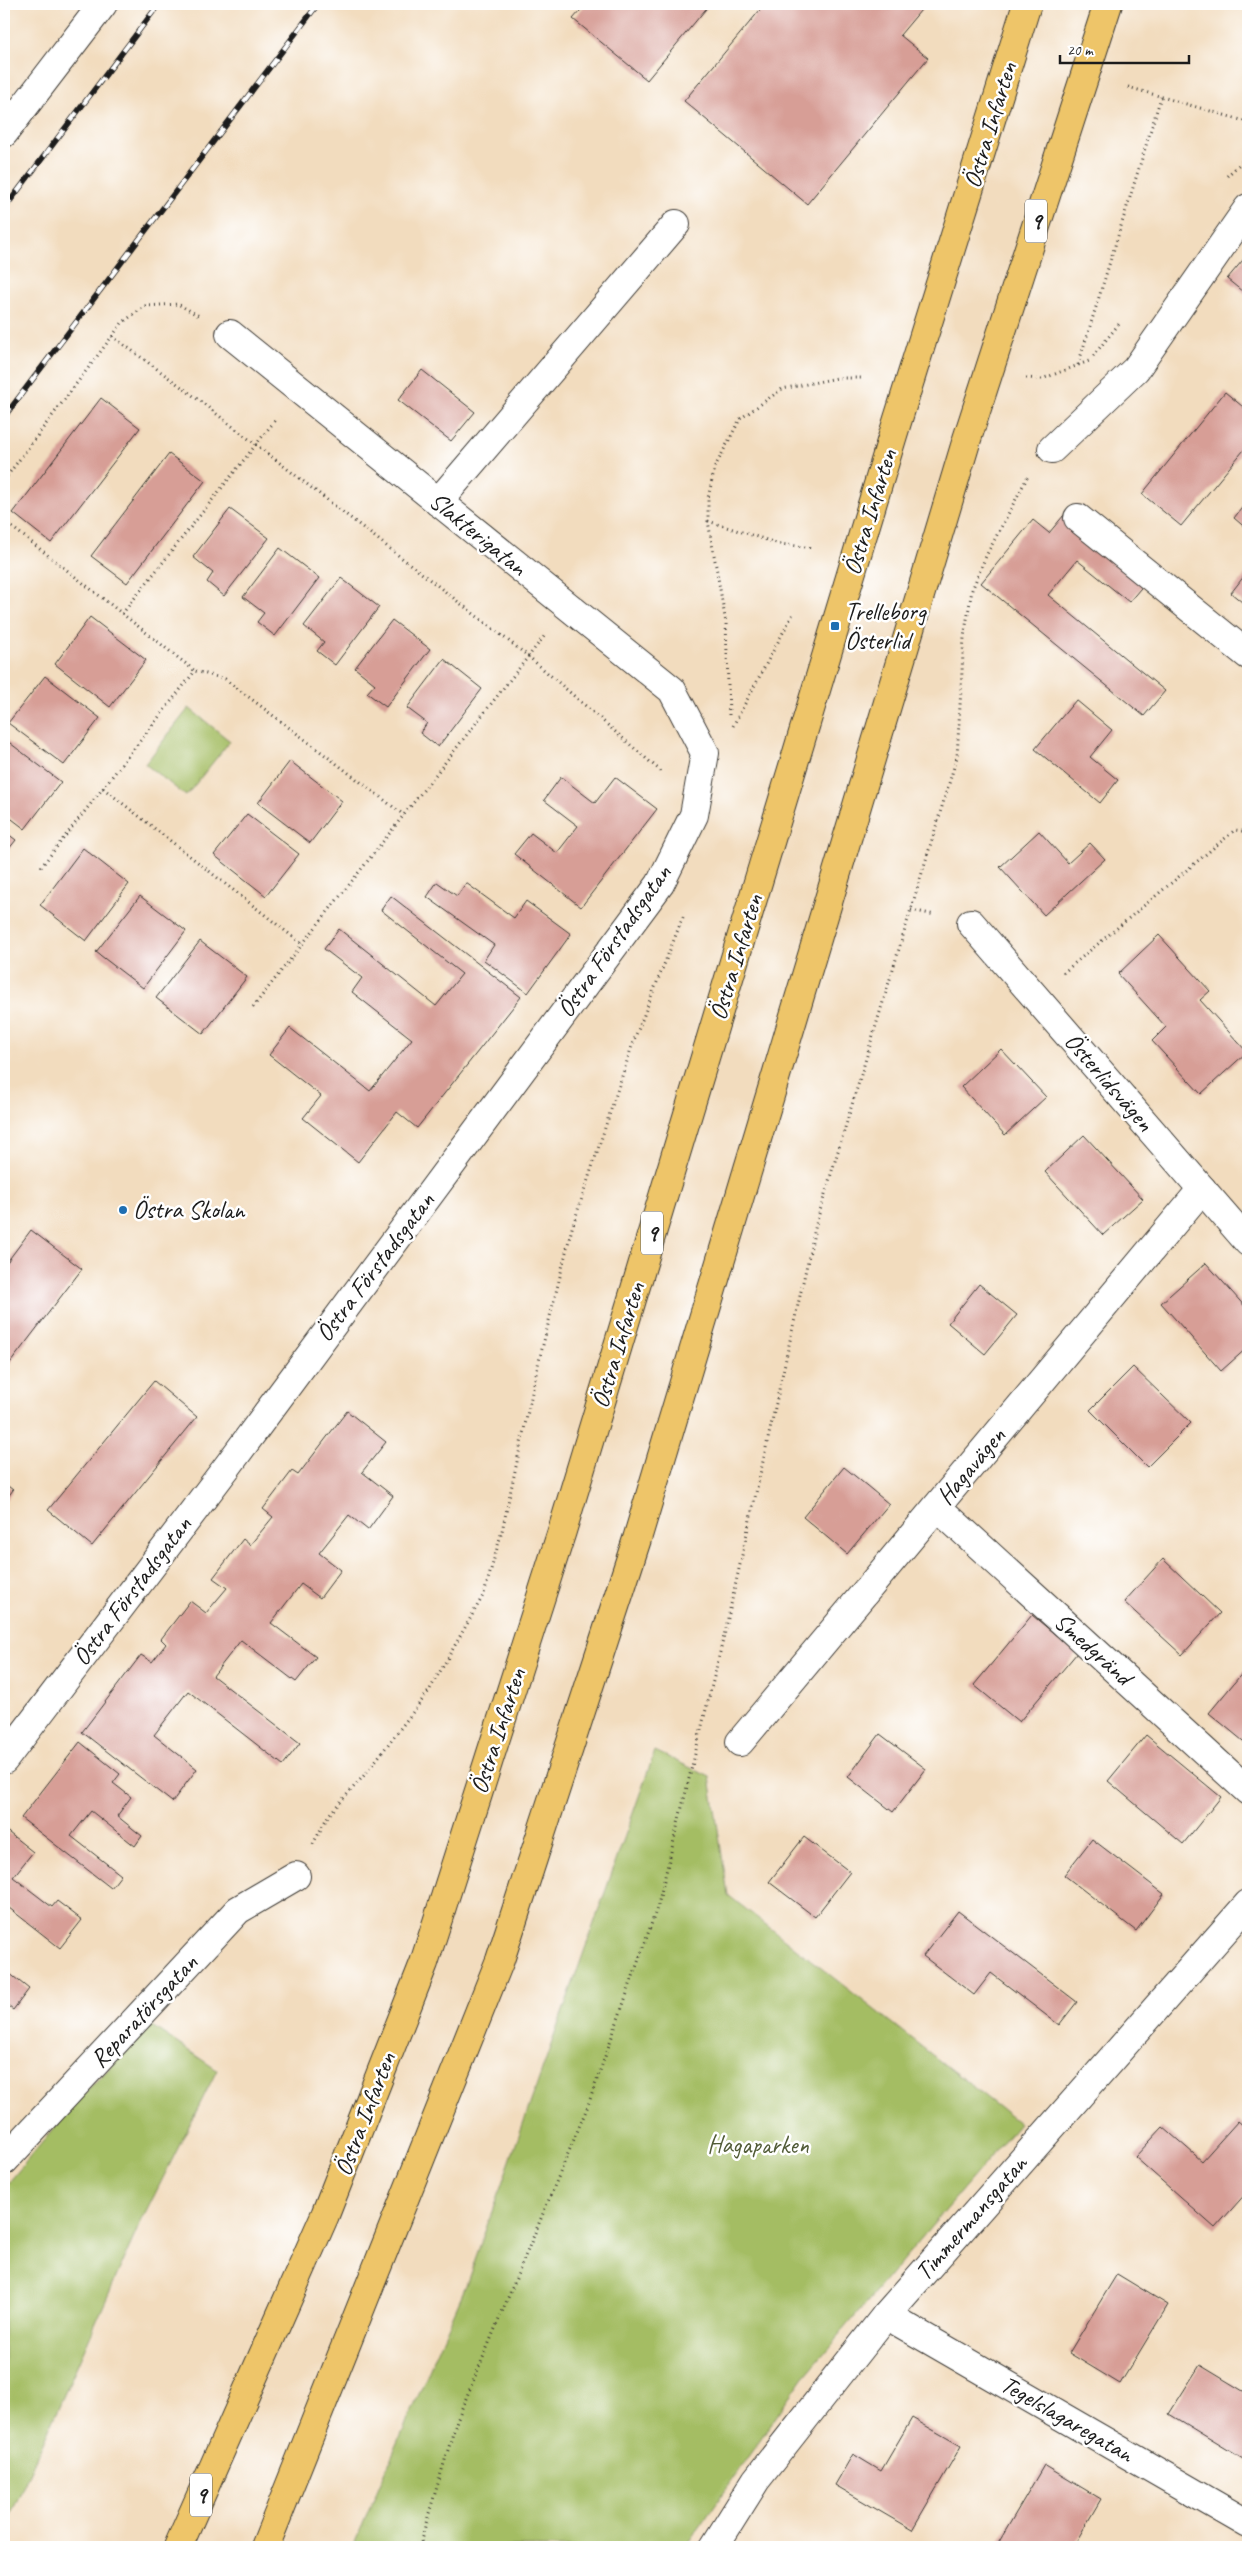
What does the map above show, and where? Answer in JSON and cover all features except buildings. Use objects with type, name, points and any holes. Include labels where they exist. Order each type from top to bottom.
[{"type":"main road","name":"Östra Infarten","points":[[178,2547],[325,2216],[424,1963],[562,1531],[893,434],[1028,4]]},
{"type":"main road","name":"9","points":[[265,2547],[500,1960],[637,1539],[967,439],[1108,4]]},
{"type":"street","points":[[4,133],[103,4]]},
{"type":"street","points":[[1052,449],[1136,370],[1248,208]]},
{"type":"street","points":[[438,502],[676,224]]},
{"type":"street","name":"Slakterigatan","points":[[230,334],[672,690],[705,753]]},
{"type":"street","points":[[1078,518],[1248,655]]},
{"type":"street","name":"Östra Förstadsgatan","points":[[4,1760],[233,1459],[660,884],[694,815],[705,753]]},
{"type":"street","name":"Österlidsvägen","points":[[971,923],[1248,1242]]},
{"type":"street","name":"Hagavägen","points":[[740,1742],[1202,1189]]},
{"type":"street","name":"Smedgränd","points":[[937,1507],[1248,1791]]},
{"type":"street","name":"Reparatörsgatan","points":[[4,2161],[238,1910],[296,1876]]},
{"type":"street","name":"Timmermansgatan","points":[[714,2547],[756,2480],[886,2315],[1248,1904]]},
{"type":"street","name":"Tegelslagaregatan","points":[[886,2315],[1248,2524]]},
{"type":"path","points":[[1128,87],[1248,122]]},
{"type":"path","points":[[1078,365],[1161,97]]},
{"type":"path","points":[[1223,180],[1248,156]]},
{"type":"path","points":[[4,480],[122,323],[145,306],[178,304],[230,334]]},
{"type":"path","points":[[1026,378],[1042,378],[1088,362],[1123,318]]},
{"type":"path","points":[[112,336],[256,444],[528,656],[662,771],[694,815]]},
{"type":"path","points":[[728,719],[726,623],[708,521],[708,498],[715,467],[740,419],[782,389],[837,378],[862,378]]},
{"type":"path","points":[[122,614],[299,390]]},
{"type":"path","points":[[422,2547],[421,2540],[457,2420],[587,2108],[658,1905],[724,1636],[816,1224],[957,757],[964,637],[972,590],[986,556],[1029,474],[1052,449]]},
{"type":"path","points":[[708,521],[779,544],[814,548]]},
{"type":"path","points":[[12,527],[194,671],[225,679],[404,815]]},
{"type":"path","points":[[253,1007],[568,606]]},
{"type":"path","points":[[731,729],[794,612]]},
{"type":"path","points":[[41,867],[194,671]]},
{"type":"path","points":[[103,788],[302,944]]},
{"type":"path","points":[[1035,996],[1235,830],[1248,832]]},
{"type":"path","points":[[296,1876],[328,1816],[367,1772],[429,1691],[484,1594],[502,1532],[538,1365],[572,1228],[634,1040],[687,908]]},
{"type":"green space","points":[[189,708],[230,741],[186,796],[145,764]]},
{"type":"green space","name":"Hagaparken","points":[[655,1751],[710,1777],[728,1895],[1019,2123],[803,2378],[685,2547],[353,2547],[466,2285]]},
{"type":"green space","points":[[152,2026],[217,2070],[138,2228],[4,2530],[4,2188],[81,2096]]},
{"type":"railway","points":[[4,209],[159,4]]},
{"type":"railway","points":[[4,417],[318,4]]},
{"type":"place","name":"Trelleborg Österlid","points":[[835,626]]},
{"type":"place","name":"Östra Skolan","points":[[123,1210]]}]
